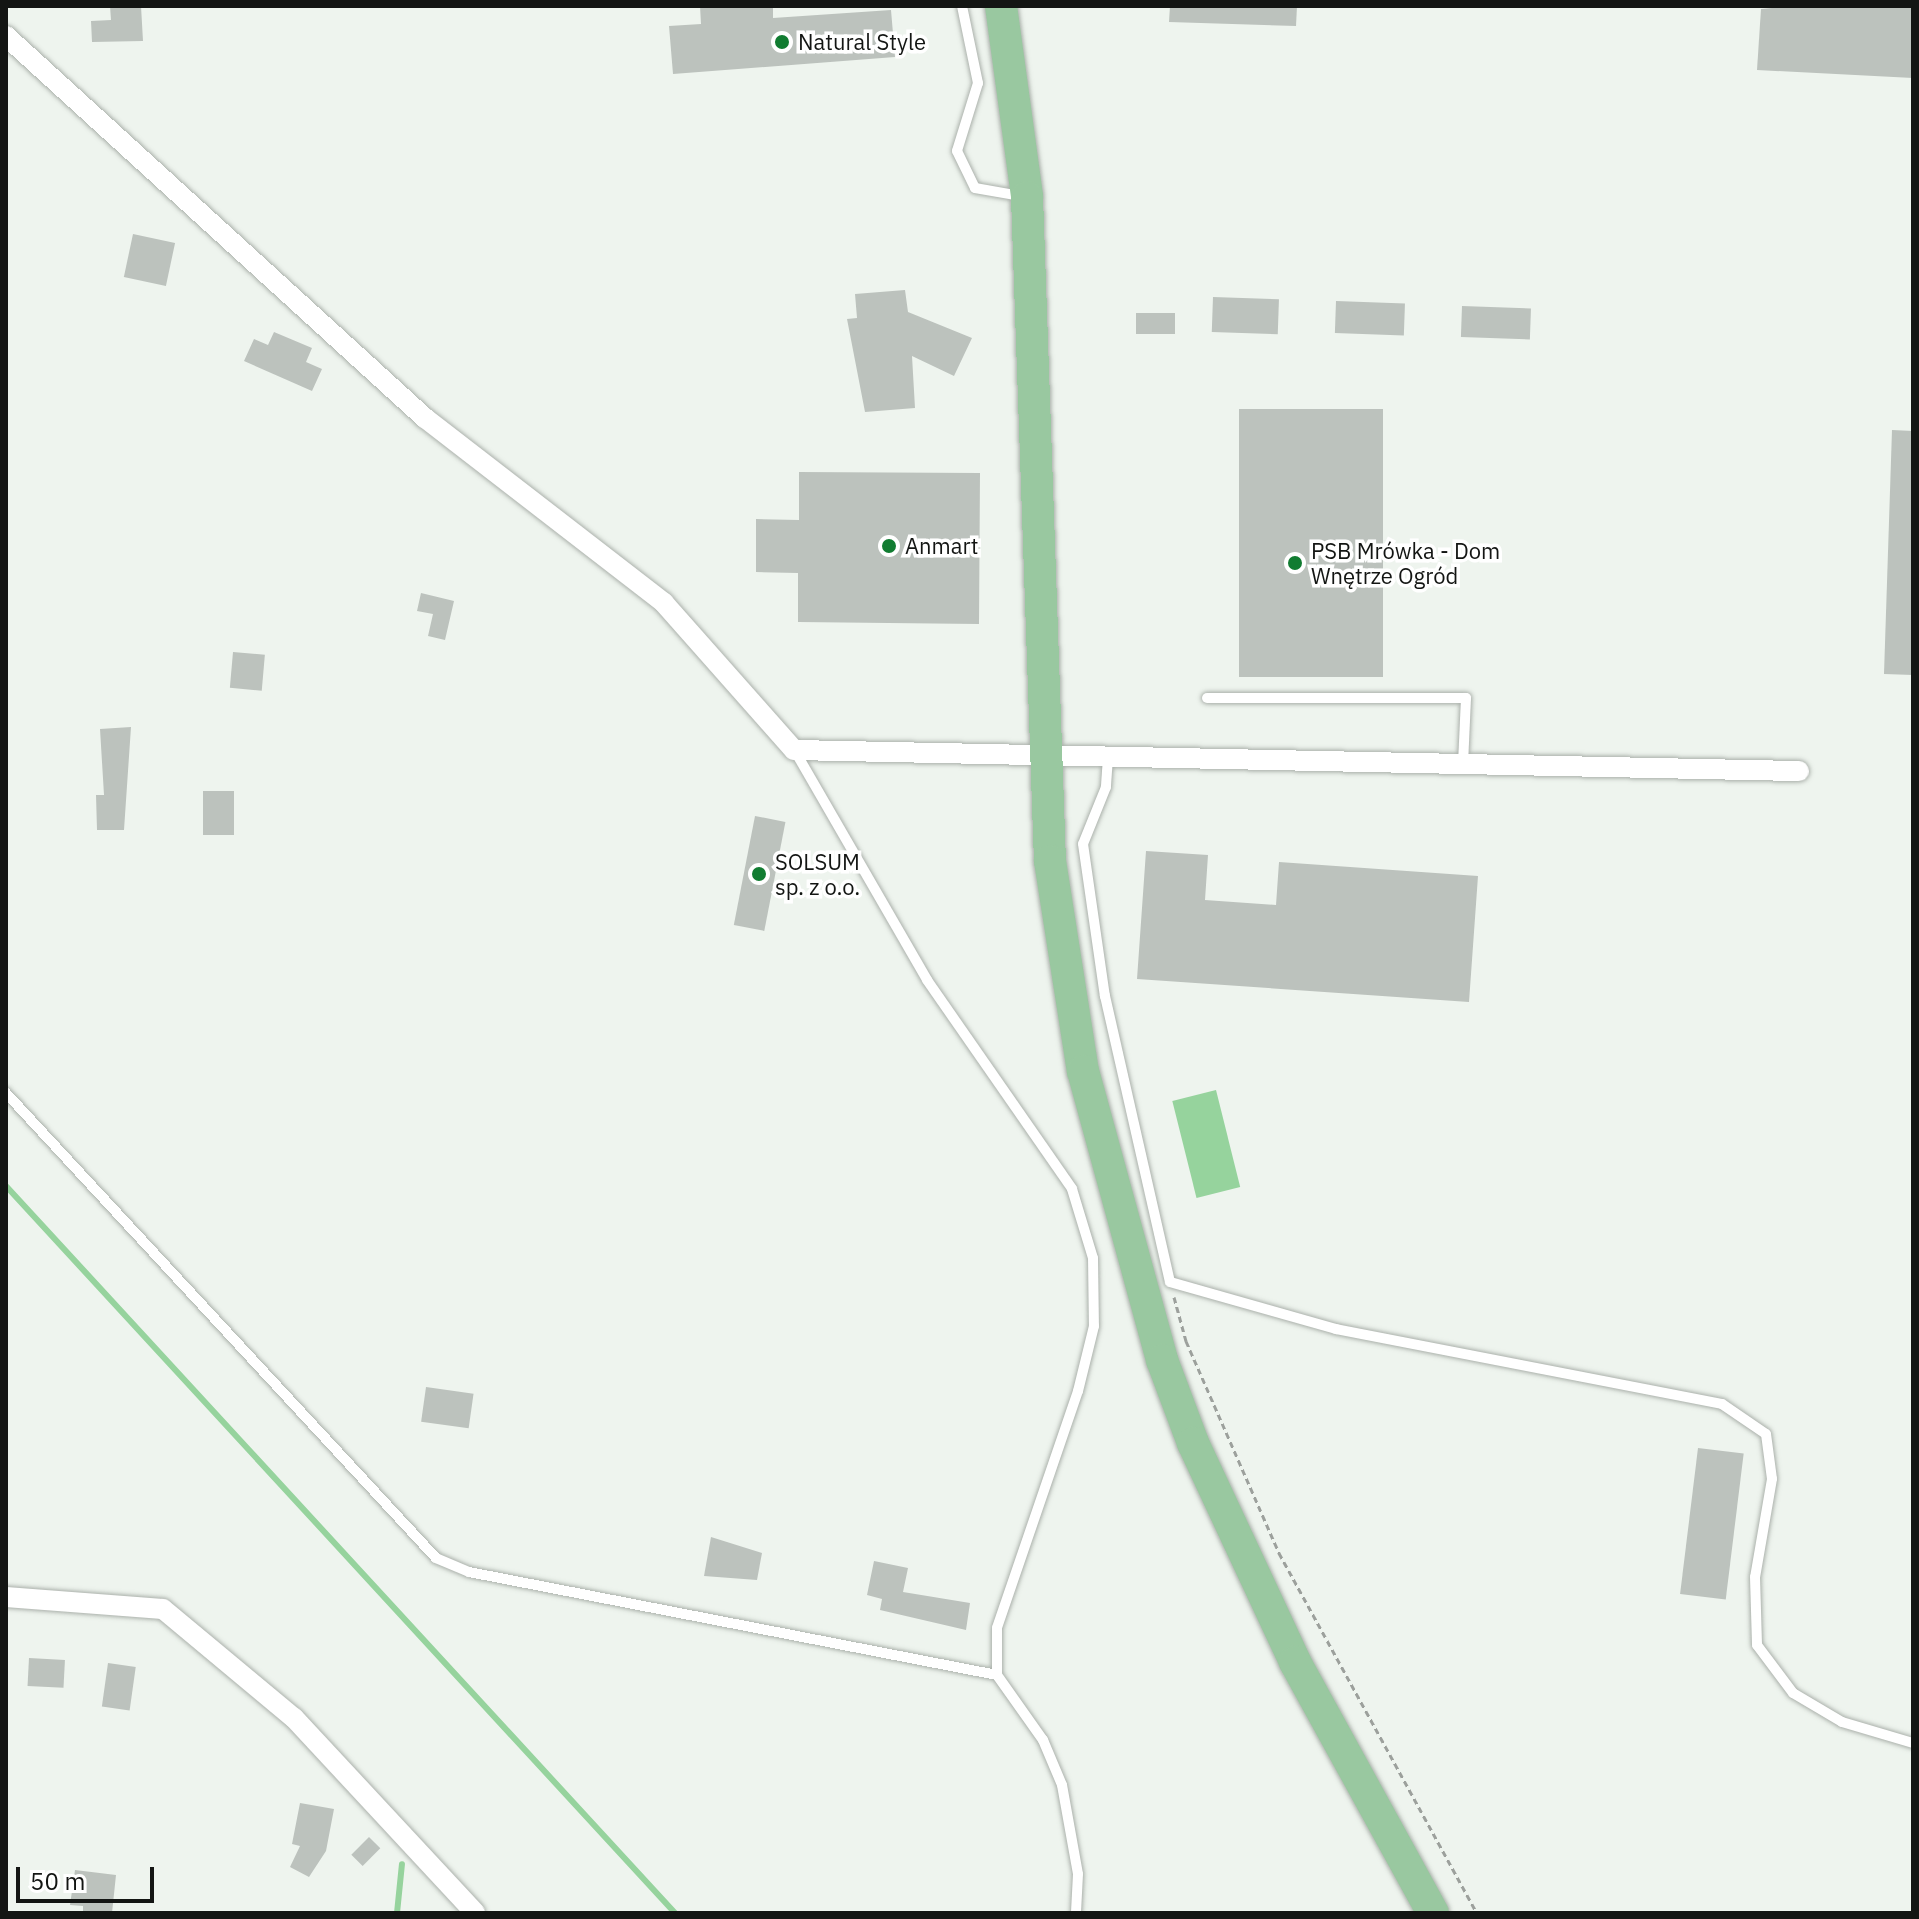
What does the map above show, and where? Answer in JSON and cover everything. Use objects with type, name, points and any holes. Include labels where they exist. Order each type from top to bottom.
[{"type":"main road","points":[[1001,6],[1027,197],[1043,757],[1050,861],[1083,1071],[1162,1360],[1281,1633],[1433,1913]]},
{"type":"street","points":[[6,36],[401,398],[664,603],[794,750],[1799,771]]},
{"type":"street","points":[[6,1597],[163,1609],[294,1718],[475,1913]]},
{"type":"lane","points":[[962,6],[978,83],[957,151],[975,188],[1027,197]]},
{"type":"lane","points":[[1207,698],[1466,698],[1463,764]]},
{"type":"lane","points":[[794,750],[927,980],[1072,1189],[1093,1258],[1094,1326],[1052,1474],[1009,1579],[997,1628],[997,1675],[1043,1740],[1062,1785],[1076,1913]]},
{"type":"lane","points":[[1108,757],[1106,787],[1083,844],[1105,996],[1170,1282],[1336,1329],[1722,1404],[1766,1434],[1772,1479],[1755,1577],[1757,1645],[1793,1693],[1842,1722],[1913,1743]]},
{"type":"lane","points":[[6,1093],[436,1558],[469,1572],[997,1675]]},
{"type":"path","points":[[1170,1282],[1186,1341],[1279,1553],[1477,1913]]},
{"type":"shaded area","points":[[1216,1090],[1240,1187],[1197,1198],[1172,1101]]},
{"type":"building","points":[[110,6],[141,6],[143,41],[92,42],[91,21],[111,20]]},
{"type":"building","name":"Natural Style","points":[[700,6],[773,6],[773,18],[891,10],[895,57],[673,74],[669,26],[701,24]]},
{"type":"building","points":[[1170,6],[1297,6],[1296,26],[1169,22]]},
{"type":"building","points":[[1913,6],[1913,78],[1757,70],[1761,9]]},
{"type":"building","points":[[133,234],[175,243],[166,286],[124,277]]},
{"type":"building","points":[[905,290],[908,312],[972,338],[954,376],[912,356],[915,408],[865,412],[847,319],[857,318],[855,294]]},
{"type":"building","points":[[1213,297],[1279,299],[1278,334],[1212,332]]},
{"type":"building","points":[[1336,301],[1405,303],[1404,335],[1335,333]]},
{"type":"building","points":[[1462,306],[1531,308],[1530,339],[1461,337]]},
{"type":"building","points":[[1136,313],[1175,313],[1175,334],[1136,334]]},
{"type":"building","points":[[274,332],[312,348],[306,362],[322,369],[312,391],[244,361],[254,339],[268,345]]},
{"type":"building","points":[[1239,409],[1383,409],[1383,677],[1239,677]]},
{"type":"building","points":[[1892,430],[1913,431],[1913,675],[1884,674]]},
{"type":"building","name":"Anmart","points":[[799,472],[980,473],[979,624],[798,622],[798,573],[756,572],[756,519],[799,520]]},
{"type":"building","points":[[421,593],[454,601],[445,640],[428,636],[433,614],[417,611]]},
{"type":"building","points":[[233,652],[265,655],[262,691],[230,688]]},
{"type":"building","points":[[131,727],[124,830],[97,830],[96,795],[104,795],[100,729]]},
{"type":"building","points":[[203,791],[234,791],[234,835],[203,835]]},
{"type":"building","name":"SOLSUM sp. z o.o.","points":[[755,816],[785,822],[764,931],[734,925]]},
{"type":"building","points":[[1146,851],[1208,855],[1205,900],[1276,905],[1279,862],[1478,876],[1469,1002],[1137,979]]},
{"type":"building","points":[[426,1387],[474,1394],[469,1428],[421,1422]]},
{"type":"building","points":[[1698,1448],[1744,1454],[1726,1600],[1680,1594]]},
{"type":"building","points":[[711,1537],[762,1553],[757,1580],[704,1576]]},
{"type":"building","points":[[874,1561],[908,1568],[903,1592],[970,1603],[966,1630],[880,1610],[882,1599],[867,1595]]},
{"type":"building","points":[[29,1658],[65,1660],[63,1688],[28,1686]]},
{"type":"building","points":[[108,1663],[136,1667],[130,1710],[102,1707]]},
{"type":"building","points":[[300,1803],[334,1809],[326,1851],[309,1877],[290,1867],[300,1846],[292,1844]]},
{"type":"building","points":[[369,1837],[380,1848],[363,1866],[351,1855]]},
{"type":"building","points":[[75,1870],[116,1875],[112,1913],[83,1913],[83,1906],[70,1905]]},
{"type":"waterway","points":[[6,1186],[675,1913]]},
{"type":"waterway","points":[[397,1913],[402,1864]]},
{"type":"place","name":"Natural Style","points":[[782,42]]},
{"type":"place","name":"Anmart","points":[[889,546]]},
{"type":"place","name":"PSB Mrówka - Dom Wnętrze Ogród","points":[[1295,563]]},
{"type":"place","name":"SOLSUM sp. z o.o.","points":[[759,874]]}]
